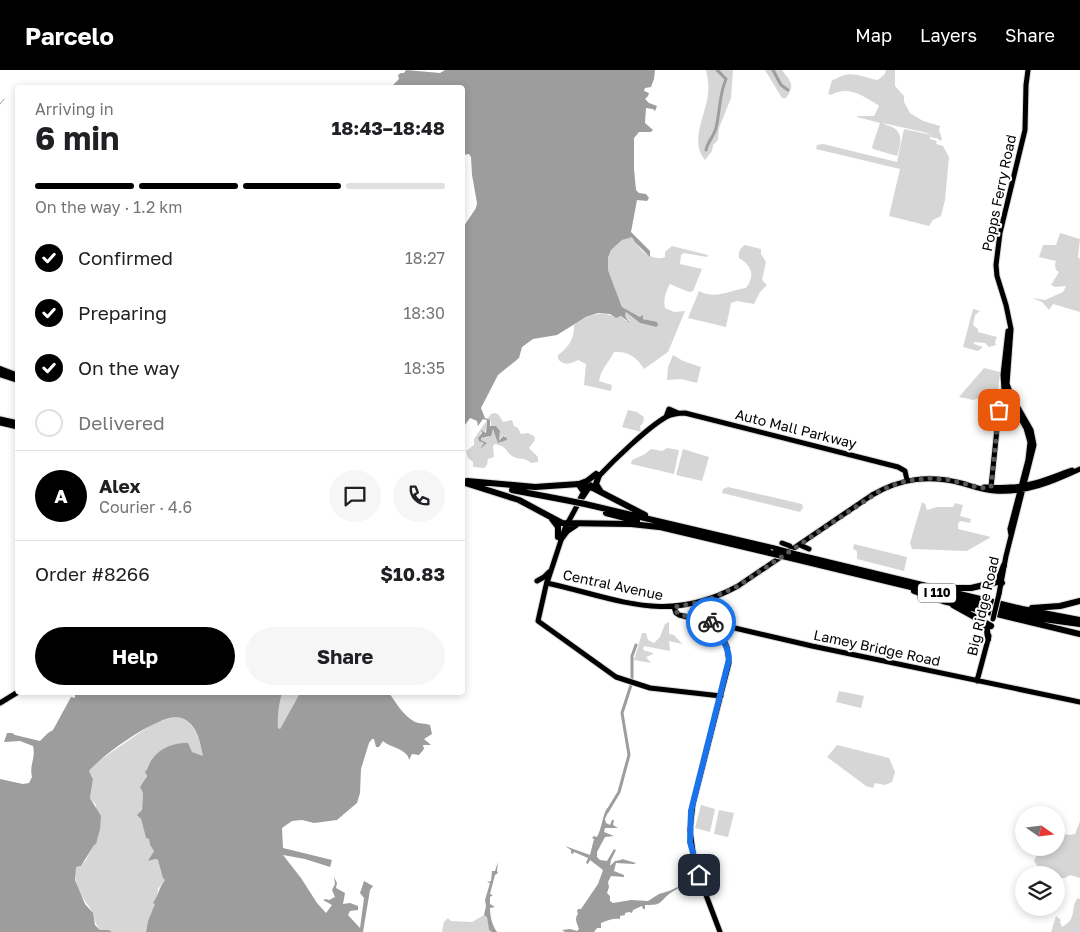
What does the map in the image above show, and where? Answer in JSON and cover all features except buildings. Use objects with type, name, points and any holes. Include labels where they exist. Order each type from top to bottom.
[{"type":"highway","points":[[0,373],[15,378]]},
{"type":"highway","points":[[583,504],[583,487],[587,481],[598,475]]},
{"type":"highway","points":[[598,475],[596,482],[602,493]]},
{"type":"highway","points":[[465,481],[498,488],[583,487],[602,493],[662,525]]},
{"type":"highway","points":[[498,488],[552,518],[577,524],[662,525]]},
{"type":"highway","name":"I 110","points":[[498,488],[583,504],[893,583],[1043,619],[1080,624]]},
{"type":"highway","points":[[552,518],[558,527],[559,538]]},
{"type":"highway","points":[[559,538],[577,524]]},
{"type":"highway","name":"I 110","points":[[797,557],[1008,606],[1080,620]]},
{"type":"highway","points":[[993,583],[999,578],[1004,565]]},
{"type":"highway","points":[[893,583],[943,601],[1080,634]]},
{"type":"highway","points":[[928,586],[965,589],[1002,583]]},
{"type":"highway","points":[[1008,606],[1053,607],[1080,600]]},
{"type":"highway","points":[[943,601],[991,626]]},
{"type":"highway","points":[[984,623],[988,639]]},
{"type":"main road","name":"Popps Ferry Road","points":[[1022,488],[1033,454],[1034,438],[1009,395],[1007,377],[1009,320],[997,276],[996,258],[1009,192],[1025,130],[1028,70]]},
{"type":"main road","name":"Popps Ferry Road","points":[[1009,338],[1003,384],[1026,428],[1030,442],[1022,488]]},
{"type":"main road","points":[[991,487],[1003,384]]},
{"type":"main road","points":[[1000,398],[1009,395]]},
{"type":"main road","points":[[999,409],[1001,402],[1009,395]]},
{"type":"main road","points":[[678,413],[669,408],[668,415],[664,419],[632,446],[608,462],[598,475],[583,487],[559,538],[538,621],[616,677],[650,688],[721,696]]},
{"type":"main road","name":"Auto Mall Parkway","points":[[664,419],[678,413],[692,414],[898,467],[910,476],[919,478]]},
{"type":"main road","points":[[0,419],[15,422]]},
{"type":"main road","points":[[0,423],[15,426]]},
{"type":"main road","points":[[675,609],[705,601],[727,592],[872,495],[893,484],[919,478],[938,478],[993,491],[1012,491],[1038,485],[1080,468]]},
{"type":"main road","points":[[905,471],[907,480]]},
{"type":"main road","points":[[1028,474],[1031,480],[1038,485]]},
{"type":"main road","points":[[1020,504],[1026,493],[1038,485]]},
{"type":"main road","points":[[981,488],[1022,488]]},
{"type":"main road","name":"Big Ridge Road","points":[[1011,535],[1010,529],[1022,488]]},
{"type":"main road","name":"Big Ridge Road","points":[[977,681],[1002,583],[1004,565],[1020,504],[1022,488]]},
{"type":"main road","points":[[1012,491],[1018,497]]},
{"type":"main road","points":[[567,521],[583,504]]},
{"type":"main road","points":[[803,542],[802,546],[809,549]]},
{"type":"main road","points":[[782,543],[791,547],[790,551]]},
{"type":"main road","points":[[537,581],[550,572]]},
{"type":"main road","points":[[550,572],[551,578],[556,585]]},
{"type":"main road","name":"Central Avenue","points":[[547,583],[640,605],[675,609]]},
{"type":"main road","name":"Lamey Bridge Road","points":[[675,609],[678,614],[812,646],[1080,702]]},
{"type":"main road","points":[[720,932],[695,866],[690,830],[693,804],[728,668],[729,655],[720,633],[721,624]]},
{"type":"main road","points":[[0,704],[15,692]]},
{"type":"shaded area","points":[[406,70],[440,73],[445,70],[655,70],[651,87],[645,88],[644,91],[649,93],[645,99],[657,106],[655,111],[646,108],[645,123],[653,130],[651,132],[639,132],[634,138],[636,190],[639,193],[646,194],[649,198],[647,201],[637,200],[631,232],[650,251],[650,257],[632,237],[622,240],[611,250],[608,258],[608,270],[622,307],[640,317],[643,315],[643,319],[657,322],[658,325],[656,327],[640,323],[626,312],[625,316],[630,323],[621,316],[616,318],[610,314],[598,313],[586,317],[557,335],[533,339],[522,347],[519,358],[498,375],[481,408],[485,418],[490,420],[490,426],[496,426],[500,431],[499,441],[505,434],[504,437],[507,440],[498,443],[493,429],[491,436],[481,438],[481,440],[487,443],[480,449],[484,443],[479,441],[478,438],[482,433],[481,430],[486,433],[487,420],[483,419],[478,426],[477,421],[470,418],[465,425],[465,224],[476,208],[477,203],[471,157],[469,154],[465,155],[465,85],[393,85],[399,79],[398,75]]},
{"type":"shaded area","points":[[706,70],[733,70],[731,98],[719,128],[718,140],[705,160],[700,153],[698,136],[708,94]]},
{"type":"shaded area","points":[[765,70],[782,70],[791,83],[791,89],[786,98],[782,98]]},
{"type":"shaded area","points":[[886,70],[895,70],[895,86],[904,96],[904,102],[910,113],[923,121],[940,126],[939,130],[942,139],[940,141],[923,132],[883,123],[894,128],[899,134],[900,141],[897,156],[873,149],[880,123],[857,116],[874,116],[879,106],[861,95],[849,91],[828,94],[832,80],[843,75],[857,75],[878,80],[885,74]]},
{"type":"shaded area","points":[[904,129],[931,135],[930,139],[937,141],[936,144],[943,146],[949,157],[945,200],[941,216],[933,220],[929,226],[889,216],[900,169],[816,149],[817,145],[823,144],[897,162]]},
{"type":"shaded area","points":[[1060,233],[1080,239],[1078,257],[1080,259],[1080,312],[1053,304],[1049,310],[1042,302],[1032,298],[1045,300],[1063,292],[1066,286],[1055,287],[1051,285],[1059,272],[1056,270],[1056,261],[1039,257],[1043,245],[1056,245]]},
{"type":"shaded area","points":[[628,237],[634,237],[638,246],[646,254],[656,258],[665,257],[665,252],[672,246],[708,255],[707,257],[684,253],[681,255],[680,264],[702,269],[693,291],[689,292],[670,284],[667,289],[665,308],[674,312],[685,311],[668,352],[644,369],[632,356],[614,352],[603,369],[599,381],[612,385],[611,391],[584,385],[586,364],[578,360],[563,363],[558,359],[558,355],[570,342],[574,325],[594,315],[605,314],[616,318],[621,316],[626,321],[630,321],[625,316],[626,312],[640,323],[655,327],[652,322],[622,307],[608,270],[608,259],[611,250]]},
{"type":"shaded area","points":[[745,245],[761,249],[761,254],[766,262],[762,280],[767,285],[760,292],[754,304],[737,301],[731,303],[726,327],[688,318],[699,291],[705,294],[717,295],[746,288],[751,279],[751,271],[747,264],[739,258],[740,250]]},
{"type":"shaded area","points":[[973,309],[980,311],[975,315],[973,325],[978,329],[978,332],[997,337],[996,345],[989,347],[985,343],[974,342],[974,344],[983,347],[978,351],[963,347]]},
{"type":"shaded area","points":[[673,355],[683,361],[701,367],[697,383],[681,379],[667,380],[668,367]]},
{"type":"shaded area","points":[[984,368],[1000,372],[997,402],[982,397],[973,400],[959,397]]},
{"type":"shaded area","points":[[628,410],[637,412],[644,417],[643,423],[640,426],[641,432],[622,427]]},
{"type":"shaded area","points":[[491,414],[499,415],[503,422],[512,420],[514,426],[518,428],[521,434],[528,433],[534,436],[535,440],[529,448],[538,457],[538,462],[531,463],[514,457],[504,448],[495,444],[493,446],[494,457],[488,459],[487,465],[484,468],[473,467],[473,462],[468,458],[466,451],[474,445],[474,439],[487,420],[485,433],[482,430],[479,437],[481,442],[484,443],[482,447],[487,443],[481,440],[481,438],[489,437],[493,429],[497,441],[500,443],[503,440],[506,441],[504,438],[506,435],[503,435],[499,441],[500,432],[496,426],[491,427],[491,421],[487,419]]},
{"type":"shaded area","points":[[667,448],[679,450],[674,474],[631,464],[632,460],[651,449],[662,451]]},
{"type":"shaded area","points":[[683,449],[709,457],[702,481],[676,475]]},
{"type":"shaded area","points":[[728,487],[802,504],[803,508],[800,512],[722,493],[723,489]]},
{"type":"shaded area","points":[[922,502],[927,510],[937,507],[953,507],[955,503],[963,505],[960,516],[971,519],[970,523],[960,521],[958,529],[991,537],[967,551],[912,549],[910,543]]},
{"type":"shaded area","points":[[854,544],[907,557],[904,571],[857,559],[857,551],[853,549]]},
{"type":"shaded area","points":[[669,622],[669,634],[674,635],[682,644],[669,641],[670,651],[644,646],[643,650],[653,653],[646,657],[651,663],[634,660],[642,633],[646,633],[648,640],[654,643],[660,637],[665,624]]},
{"type":"shaded area","points":[[839,691],[864,696],[861,708],[836,702]]},
{"type":"shaded area","points":[[75,695],[282,695],[278,719],[278,728],[280,729],[299,695],[390,695],[410,719],[417,723],[430,725],[432,734],[424,739],[431,745],[423,745],[424,749],[419,755],[412,754],[409,760],[406,753],[383,741],[379,747],[376,747],[374,739],[372,739],[361,769],[360,793],[357,803],[337,820],[314,823],[302,820],[292,821],[282,828],[283,848],[332,860],[330,867],[305,859],[283,855],[326,913],[332,905],[323,900],[335,897],[332,890],[335,884],[334,877],[337,883],[336,888],[345,893],[343,904],[350,903],[358,906],[358,910],[350,911],[348,915],[360,928],[364,898],[360,893],[364,881],[373,886],[370,890],[363,932],[146,932],[155,904],[153,903],[165,880],[158,860],[148,861],[154,851],[149,839],[146,838],[141,819],[137,815],[142,810],[143,793],[140,787],[147,776],[145,772],[152,760],[164,748],[174,744],[188,743],[192,752],[203,756],[197,734],[191,724],[181,718],[172,718],[160,721],[132,736],[106,755],[89,771],[93,779],[90,798],[101,816],[100,829],[96,844],[81,866],[76,867],[75,880],[85,904],[93,913],[95,925],[100,930],[112,932],[0,932],[0,779],[23,784],[29,783],[32,777],[31,769],[34,754],[33,746],[20,741],[4,742],[7,733],[40,741],[53,730],[71,697],[75,698]]},
{"type":"shaded area","points":[[282,695],[299,695],[280,729],[277,728]]},
{"type":"shaded area","points":[[175,717],[188,722],[196,731],[204,757],[192,752],[152,758],[146,777],[140,787],[143,793],[141,819],[146,838],[149,839],[154,851],[149,861],[158,860],[165,880],[158,889],[157,898],[154,903],[156,904],[148,921],[146,932],[100,930],[81,894],[75,878],[76,867],[81,866],[86,860],[94,844],[96,805],[90,798],[93,779],[89,771],[97,762],[154,723]]},
{"type":"shaded area","points":[[837,745],[889,758],[895,772],[892,782],[885,785],[875,783],[873,788],[866,786],[827,757]]},
{"type":"shaded area","points":[[701,805],[715,809],[710,832],[695,828]]},
{"type":"shaded area","points":[[607,808],[609,810],[605,819],[606,823],[610,825],[612,820],[614,820],[613,825],[618,828],[605,828],[604,832],[614,836],[605,837],[597,852],[597,857],[600,860],[607,861],[614,849],[616,850],[610,866],[615,861],[622,859],[636,863],[616,863],[614,871],[624,875],[624,877],[611,876],[608,882],[607,893],[610,896],[610,901],[613,903],[631,900],[648,901],[659,894],[693,880],[669,894],[659,903],[645,905],[645,909],[642,906],[633,910],[632,913],[625,913],[625,915],[620,916],[620,919],[611,919],[601,923],[601,928],[597,928],[594,932],[565,932],[562,930],[570,929],[577,931],[579,929],[576,919],[577,911],[581,909],[598,884],[603,870],[590,860],[588,864],[586,863],[588,858],[574,852],[573,854],[571,853],[571,850],[565,846],[590,855],[594,839],[592,838],[594,836],[597,837]]},
{"type":"shaded area","points":[[719,810],[734,813],[728,837],[714,834]]},
{"type":"shaded area","points":[[1080,821],[1080,878],[1070,875],[1065,878],[1065,866],[1037,866],[1034,861],[1036,856],[1065,856],[1065,834],[1075,834]]},
{"type":"shaded area","points":[[498,862],[498,873],[495,875],[490,894],[493,895],[490,897],[490,904],[495,907],[490,908],[491,917],[497,932],[492,932],[489,930],[487,917],[484,915],[485,900],[490,883],[487,882],[491,881],[492,871],[495,871]]},
{"type":"shaded area","points":[[1078,898],[1080,899],[1080,932],[1051,932],[1056,916],[1061,920],[1062,927],[1067,924],[1072,916],[1075,901]]},
{"type":"shaded area","points":[[484,915],[487,916],[489,930],[492,932],[442,932],[444,922],[448,918],[451,921],[472,922]]},
{"type":"waterway","points":[[706,150],[716,128],[722,91],[726,79],[717,70]]},
{"type":"waterway","points":[[773,70],[781,85],[788,90]]},
{"type":"waterway","points":[[0,104],[4,99]]},
{"type":"waterway","points":[[607,812],[619,792],[629,755],[622,713],[632,682],[632,656],[636,645]]},
{"type":"way so far","points":[[711,622],[677,614],[674,607],[705,601],[738,586],[872,495],[893,484],[919,478],[938,478],[981,488],[991,487],[999,410]]},
{"type":"route","points":[[699,875],[690,842],[691,811],[729,659],[727,647],[720,633],[721,624],[711,622]]}]
